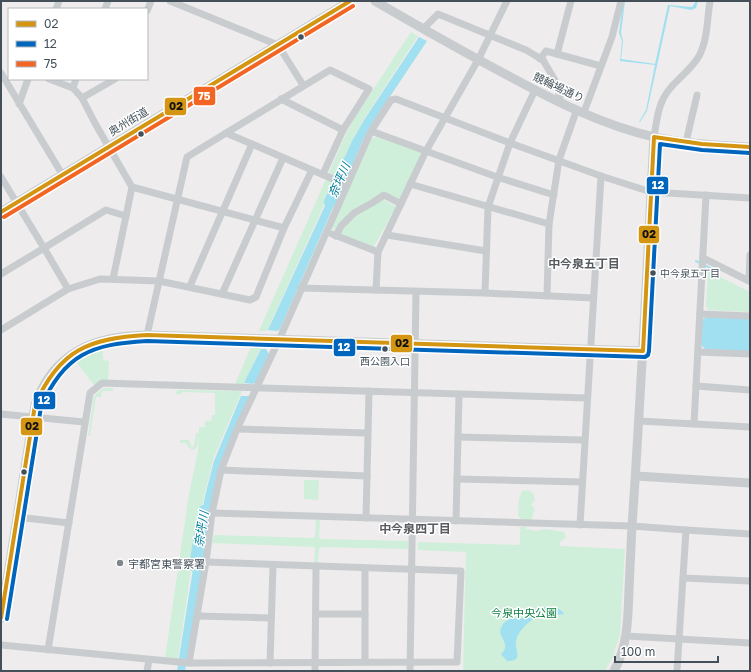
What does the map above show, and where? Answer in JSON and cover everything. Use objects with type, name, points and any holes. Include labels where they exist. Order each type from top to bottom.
[{"type":"street","points":[[170,1],[278,45],[303,85]]},
{"type":"street","name":"奥州街道","points":[[1,212],[350,1]]},
{"type":"street","name":"競輪場通り","points":[[375,1],[478,60],[535,90],[561,103],[603,120],[654,137],[686,142],[750,147]]},
{"type":"street","points":[[376,290],[378,252],[426,151],[478,60],[507,1]]},
{"type":"street","points":[[557,54],[571,1]]},
{"type":"street","points":[[547,296],[549,224],[559,160],[601,66],[612,37],[621,1]]},
{"type":"street","points":[[614,671],[620,660],[626,636],[654,137],[658,110],[664,95],[678,79],[691,68],[699,57],[704,45],[710,1]]},
{"type":"street","points":[[423,29],[438,14],[526,50],[543,60],[556,82],[561,103]]},
{"type":"street","points":[[540,59],[546,51],[601,66]]},
{"type":"street","points":[[147,335],[187,157],[303,85],[330,70],[369,89],[343,130],[323,174]]},
{"type":"street","points":[[1,73],[62,174]]},
{"type":"street","points":[[19,104],[28,80]]},
{"type":"street","points":[[52,80],[73,88],[82,98],[132,187],[113,279]]},
{"type":"street","points":[[73,88],[76,80]]},
{"type":"street","points":[[82,98],[113,80]]},
{"type":"street","points":[[485,293],[488,207],[497,177],[510,143],[535,90]]},
{"type":"street","points":[[686,142],[697,95]]},
{"type":"street","points":[[281,99],[343,130]]},
{"type":"street","points":[[183,663],[197,616],[212,513],[222,470],[237,429],[279,340],[371,131],[391,100],[396,99],[600,176],[651,192],[750,198]]},
{"type":"street","points":[[371,131],[497,177],[554,195]]},
{"type":"street","points":[[226,133],[347,185]]},
{"type":"street","points":[[190,286],[252,144]]},
{"type":"street","points":[[222,294],[283,158]]},
{"type":"street","points":[[1,330],[68,289],[100,279],[159,281],[190,286],[250,300],[256,297],[284,228],[312,170]]},
{"type":"street","points":[[580,525],[600,176]]},
{"type":"street","points":[[1,178],[68,289]]},
{"type":"street","points":[[410,184],[549,224]]},
{"type":"street","points":[[132,187],[178,198],[284,228]]},
{"type":"street","points":[[336,236],[341,226],[354,213],[384,195],[401,204]]},
{"type":"street","points":[[694,424],[706,195]]},
{"type":"street","points":[[1,274],[106,210],[126,216]]},
{"type":"street","points":[[326,232],[378,252]]},
{"type":"street","points":[[386,235],[486,251]]},
{"type":"street","points":[[703,259],[749,281],[750,255]]},
{"type":"street","points":[[301,288],[485,293],[593,298]]},
{"type":"street","points":[[410,671],[416,292]]},
{"type":"street","points":[[700,314],[750,316]]},
{"type":"street","points":[[1,618],[32,417],[39,394],[59,365],[79,350],[91,344],[115,337],[147,335],[590,348],[643,351]]},
{"type":"street","points":[[698,352],[750,354]]},
{"type":"street","points":[[48,650],[84,422],[90,393],[102,383],[587,398]]},
{"type":"street","points":[[696,386],[750,390]]},
{"type":"street","points":[[366,518],[369,391]]},
{"type":"street","points":[[456,521],[459,394]]},
{"type":"street","points":[[1,414],[84,422]]},
{"type":"street","points":[[639,420],[750,427]]},
{"type":"street","points":[[237,429],[367,433]]},
{"type":"street","points":[[458,437],[584,440]]},
{"type":"street","points":[[222,470],[367,476]]},
{"type":"street","points":[[636,476],[750,483]]},
{"type":"street","points":[[457,479],[582,482]]},
{"type":"street","points":[[212,513],[632,526],[750,534]]},
{"type":"street","points":[[17,517],[69,523]]},
{"type":"street","points":[[677,671],[686,530]]},
{"type":"street","points":[[1,645],[183,663],[457,662],[462,571],[206,562]]},
{"type":"street","points":[[270,662],[273,565]]},
{"type":"street","points":[[315,671],[316,567]]},
{"type":"street","points":[[365,568],[365,662]]},
{"type":"street","points":[[683,578],[750,581]]},
{"type":"street","points":[[316,614],[365,614]]},
{"type":"street","points":[[197,616],[271,618]]},
{"type":"street","points":[[626,636],[750,643]]},
{"type":"street","points":[[147,671],[149,660]]},
{"type":"street","points":[[230,663],[230,671]]},
{"type":"green space","points":[[411,32],[418,36],[366,116],[352,141],[338,173],[347,177],[342,189],[333,185],[267,331],[259,331],[345,136],[355,117]]},
{"type":"green space","points":[[377,137],[420,152],[421,157],[400,200],[384,192],[335,231],[333,229],[333,224],[372,138]]},
{"type":"green space","points":[[383,199],[396,207],[373,248],[339,234],[350,219]]},
{"type":"green space","points":[[708,271],[750,292],[750,312],[708,310],[706,306]]},
{"type":"green space","points":[[103,347],[103,360],[109,361],[108,382],[95,386],[76,362],[93,351]]},
{"type":"green space","points":[[251,347],[261,348],[244,384],[235,384]]},
{"type":"green space","points":[[104,388],[113,388],[113,391],[103,391],[101,393],[101,397],[96,397],[90,435],[95,435],[88,436],[94,396]]},
{"type":"green space","points":[[178,390],[242,391],[214,457],[204,496],[199,526],[208,528],[205,551],[194,549],[178,659],[165,658],[189,494],[198,451],[199,435],[197,447],[193,450],[188,447],[186,443],[180,443],[180,440],[189,440],[192,448],[194,446],[196,433],[199,433],[199,427],[205,427],[205,421],[211,421],[212,415],[215,415],[215,393],[182,392],[182,394],[176,394]]},
{"type":"green space","points":[[304,480],[319,480],[318,500],[304,499]]},
{"type":"green space","points":[[528,490],[533,493],[535,500],[531,505],[535,509],[531,520],[523,520],[518,516],[519,499],[522,491]]},
{"type":"green space","points":[[315,520],[322,520],[320,521],[319,537],[321,539],[408,541],[408,549],[321,547],[319,549],[318,562],[320,563],[313,563],[314,547],[214,543],[212,545],[214,534],[313,538],[315,536]]},
{"type":"green space","name":"今泉中央公園","points":[[520,527],[526,527],[526,529],[535,531],[546,529],[564,532],[566,538],[560,542],[560,546],[625,549],[620,634],[613,657],[605,671],[463,671],[466,552],[418,550],[418,542],[518,545],[520,543]]},
{"type":"water","points":[[623,1],[625,1],[621,33],[623,41],[621,59],[655,64],[668,5],[692,7],[696,1],[698,1],[696,8],[691,10],[670,6],[647,111],[640,122],[646,110],[655,65],[620,61],[622,41],[619,33]]},
{"type":"water","points":[[419,37],[427,41],[373,122],[363,140],[347,177],[338,173],[352,141],[366,117]]},
{"type":"water","points":[[334,186],[341,189],[280,329],[277,331],[268,330]]},
{"type":"water","points":[[706,317],[750,319],[750,351],[705,349],[701,345],[702,320]]},
{"type":"water","points":[[261,349],[266,349],[269,354],[256,382],[253,384],[244,383]]},
{"type":"water","points":[[241,396],[250,396],[228,445],[207,527],[200,526],[205,496],[214,461]]},
{"type":"water","points":[[196,550],[205,551],[185,671],[177,671]]},
{"type":"water","points":[[543,607],[557,608],[564,614],[542,615],[530,621],[521,630],[517,637],[516,644],[518,654],[516,659],[507,661],[501,654],[504,650],[505,643],[500,630],[504,623],[510,619],[529,615],[534,610]]},
{"type":"waterway","name":"奈坪川","points":[[330,202],[349,161]]},
{"type":"waterway","points":[[696,261],[716,271]]},
{"type":"waterway","name":"奈坪川","points":[[195,566],[204,511]]},
{"type":"transit line","name":"02","points":[[1,212],[350,1]]},
{"type":"transit line","name":"75","points":[[4,217],[353,6]]},
{"type":"transit line","name":"02","points":[[1,618],[35,405],[44,386],[54,371],[78,350],[108,339],[147,335],[643,351],[654,137],[702,144],[750,147]]},
{"type":"transit line","name":"12","points":[[7,619],[41,407],[50,389],[60,375],[70,364],[82,355],[95,349],[110,345],[147,341],[645,357],[648,355],[649,351],[660,144],[702,150],[750,153]]},
{"type":"place","name":"中今泉五丁目","points":[[653,273]]},
{"type":"place","name":"西公園入口","points":[[385,349]]},
{"type":"place","name":"宇都宮東警察署","points":[[120,563]]},
{"type":"district","name":"中今泉五丁目","points":[[584,263]]},
{"type":"district","name":"中今泉四丁目","points":[[415,528]]}]
